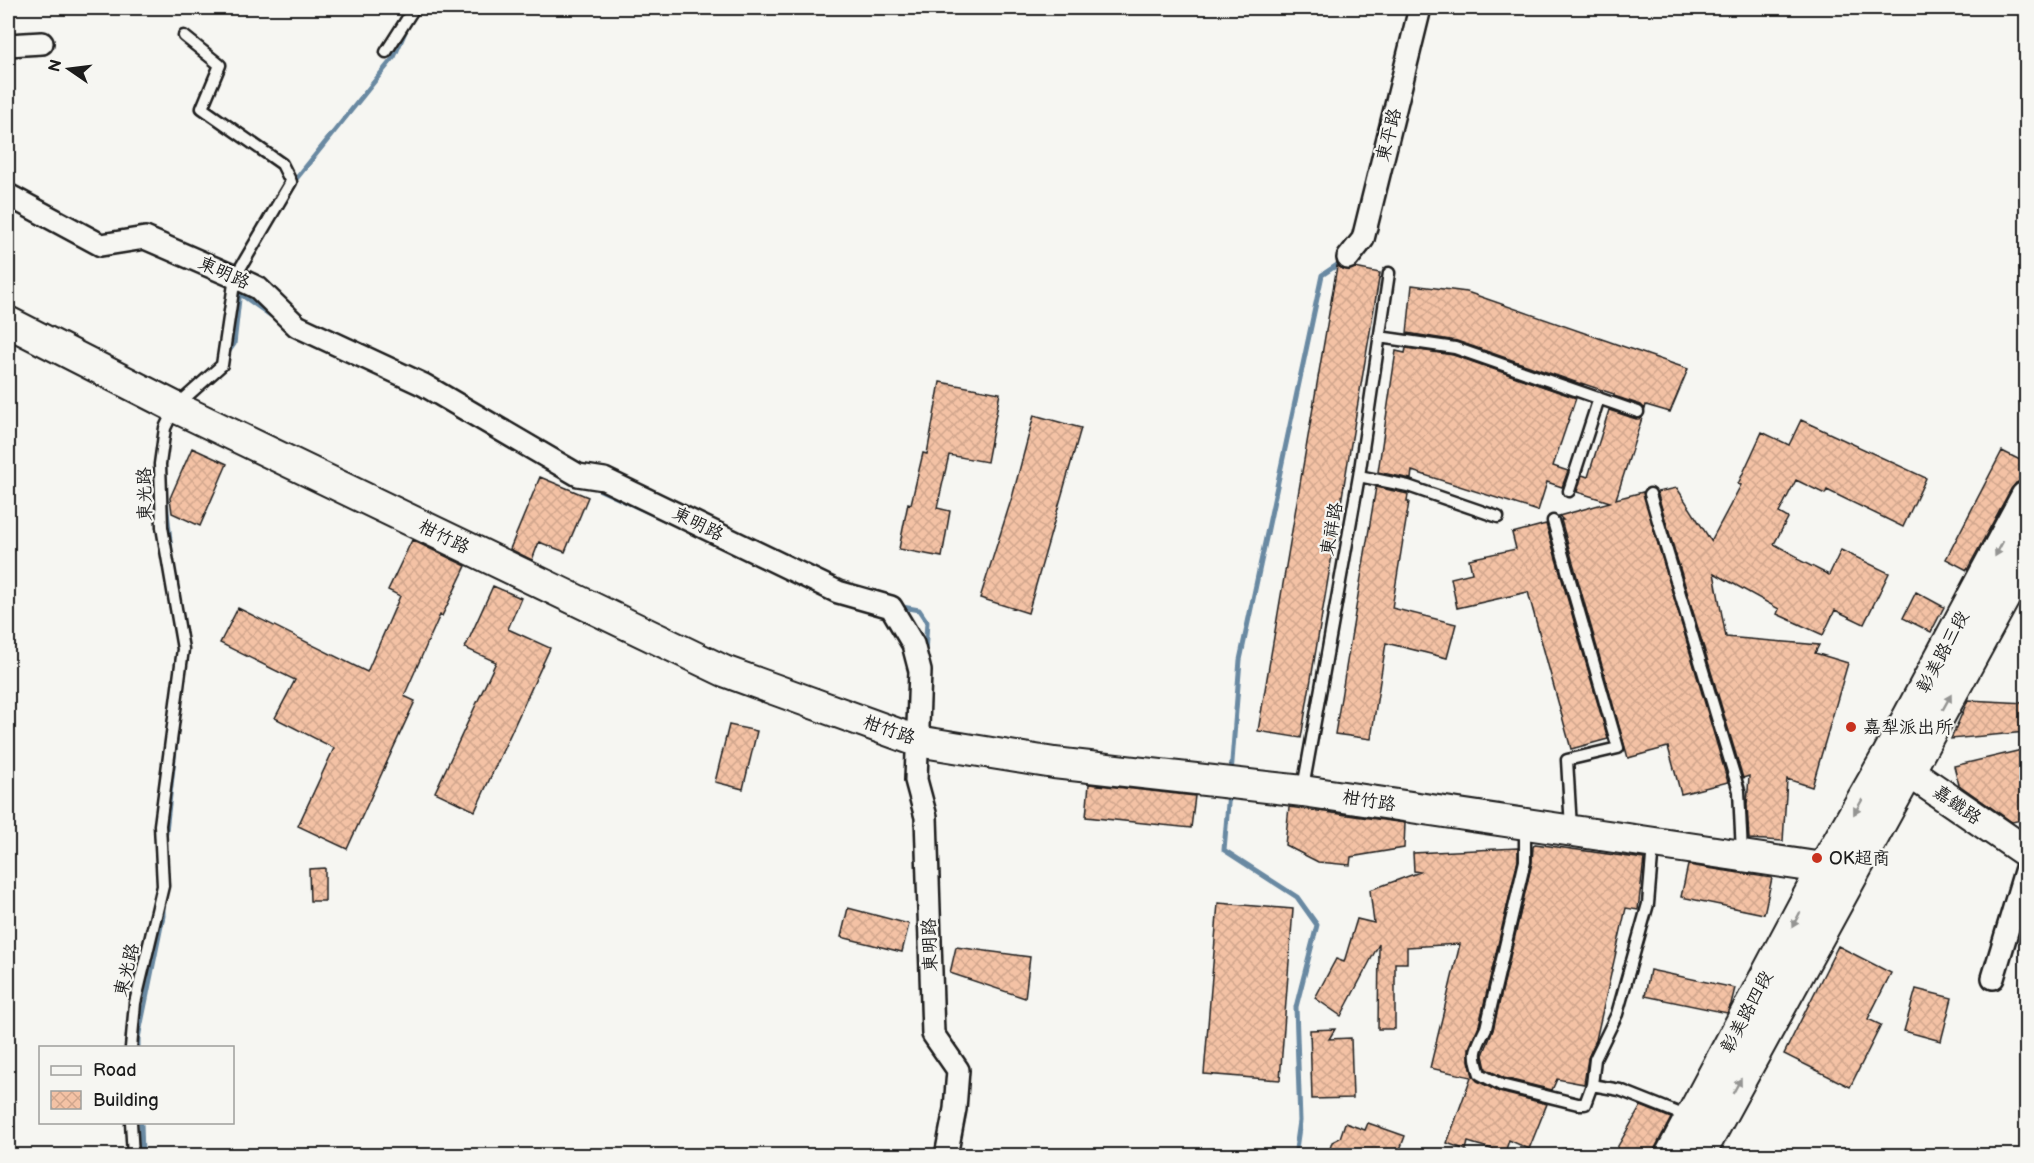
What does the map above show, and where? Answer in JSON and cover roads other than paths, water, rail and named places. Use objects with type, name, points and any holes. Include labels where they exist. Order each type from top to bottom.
[{"type":"street","name":"東平路","points":[[1348,258],[1363,239],[1420,8]]},
{"type":"street","points":[[8,45],[42,43]]},
{"type":"street","name":"東明路","points":[[8,195],[101,245],[145,238],[235,277],[258,288],[297,326],[424,385],[578,475],[604,478],[838,592],[891,607],[913,644],[920,670],[916,780],[926,817],[933,1034],[958,1070],[955,1109],[946,1155]]},
{"type":"street","name":"柑竹路","points":[[8,322],[175,407],[724,671],[917,741],[1054,763],[1303,791],[1653,842],[1836,874]]},
{"type":"street","name":"彰美路三段","points":[[1898,764],[2026,497]]},
{"type":"street","name":"彰美路三段","points":[[1836,874],[1898,764],[2026,558]]},
{"type":"street","name":"嘉鐵路","points":[[1898,764],[2021,844]]},
{"type":"street","points":[[1993,978],[2026,868]]},
{"type":"street","name":"彰美路四段","points":[[1670,1155],[1701,1130],[1836,874]]},
{"type":"lane","points":[[386,52],[414,8]]},
{"type":"lane","name":"東光路","points":[[131,1046],[135,1003],[163,886],[160,825],[183,649],[162,527],[160,474],[165,428],[175,407],[222,365],[235,277],[291,182],[282,164],[202,108],[220,65],[184,36]]},
{"type":"lane","name":"東祥路","points":[[1303,791],[1359,476],[1389,273]]},
{"type":"lane","points":[[1379,337],[1455,348],[1638,412]]},
{"type":"lane","points":[[1569,490],[1599,398]]},
{"type":"lane","points":[[1359,476],[1408,486],[1498,518]]},
{"type":"lane","points":[[1650,494],[1739,791],[1742,856]]},
{"type":"lane","points":[[1553,522],[1618,748],[1567,760],[1571,831]]},
{"type":"lane","points":[[1525,825],[1525,861],[1486,1028],[1475,1050],[1475,1059],[1480,1074],[1501,1085],[1585,1104],[1592,1085],[1595,1059],[1617,1014],[1648,904],[1653,842]]},
{"type":"lane","points":[[1592,1085],[1620,1090],[1701,1130]]},
{"type":"lane","points":[[130,1124],[133,1155]]},
{"type":"waterway","points":[[292,184],[394,57],[408,25]]},
{"type":"waterway","points":[[1231,774],[1240,660],[1322,275],[1343,261]]},
{"type":"waterway","points":[[232,288],[276,319]]},
{"type":"waterway","points":[[226,355],[234,344],[240,290]]},
{"type":"waterway","points":[[594,487],[670,522]]},
{"type":"waterway","points":[[166,501],[171,551]]},
{"type":"waterway","points":[[897,606],[919,610],[927,622],[925,653]]},
{"type":"waterway","points":[[165,840],[183,677]]},
{"type":"waterway","points":[[1229,792],[1224,850],[1297,897],[1317,925],[1296,1007],[1300,1121],[1295,1156]]},
{"type":"waterway","points":[[138,1046],[163,916],[163,901]]},
{"type":"waterway","points":[[141,1124],[142,1156]]},
{"type":"place","name":"嘉犁派出所","points":[[1851,727]]},
{"type":"place","name":"OK超商","points":[[1817,858]]}]
